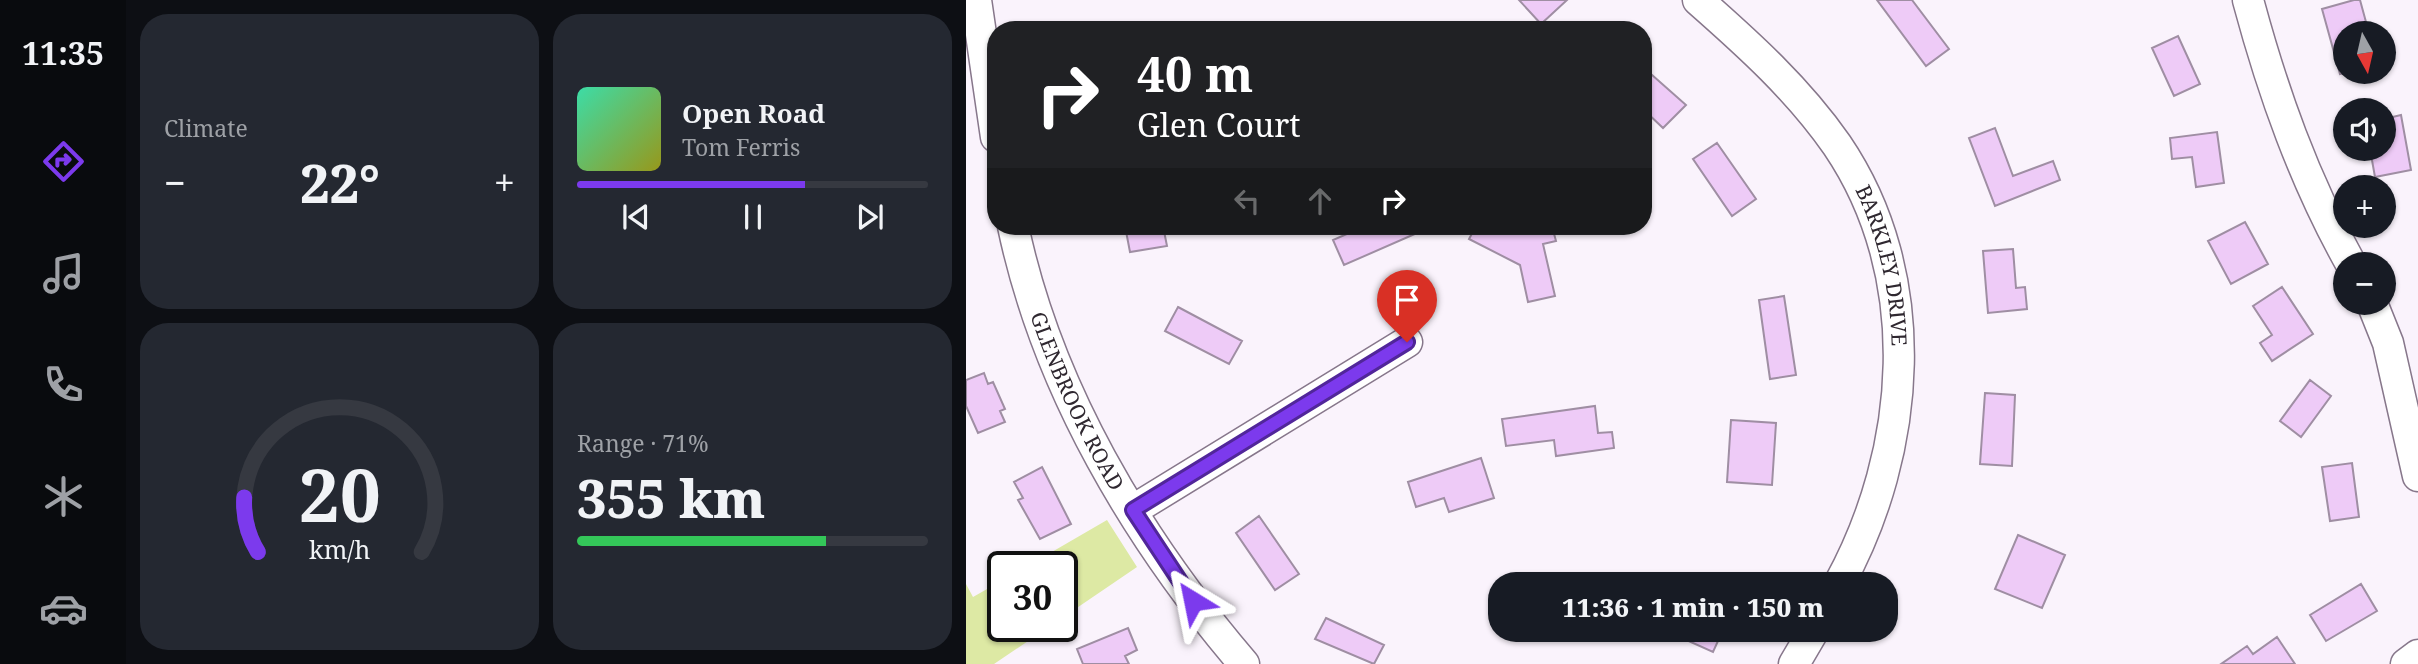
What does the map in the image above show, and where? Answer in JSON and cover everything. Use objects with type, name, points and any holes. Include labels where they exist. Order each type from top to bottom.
[{"type":"street","points":[[976,0],[987,75]]},
{"type":"street","name":"BARKLEY DRIVE","points":[[1698,0],[1776,71],[1810,109],[1838,147],[1860,187],[1885,253],[1899,351],[1898,410],[1888,466],[1871,515],[1845,572]]},
{"type":"street","points":[[2248,0],[2297,157],[2320,208],[2344,252]]},
{"type":"street","name":"GLENBROOK ROAD","points":[[1015,235],[1031,296],[1066,389],[1091,442],[1178,580],[1244,664]]},
{"type":"street","points":[[2377,315],[2388,342],[2418,477]]},
{"type":"street","points":[[1133,510],[1407,342]]},
{"type":"street","points":[[1794,664],[1807,642]]},
{"type":"street","points":[[2406,664],[2418,655]]},
{"type":"green space","points":[[1107,520],[1137,567],[1078,607],[1078,551],[1054,551]]},
{"type":"green space","points":[[966,584],[973,597],[987,589],[987,642],[1027,642],[994,664],[966,664]]},
{"type":"building","points":[[1519,0],[1567,0],[1544,21],[1538,21]]},
{"type":"building","points":[[1877,0],[1912,0],[1949,49],[1926,66]]},
{"type":"building","points":[[2360,0],[2366,21],[2333,21],[2333,49],[2322,9]]},
{"type":"building","points":[[2178,36],[2200,84],[2174,96],[2152,48]]},
{"type":"building","points":[[1652,75],[1686,105],[1663,128],[1652,118]]},
{"type":"building","points":[[2401,115],[2411,170],[2375,175],[2372,161],[2396,161],[2396,116]]},
{"type":"building","points":[[1995,128],[2013,176],[2053,161],[2060,180],[1995,206],[1969,138]]},
{"type":"building","points":[[2217,132],[2224,183],[2196,187],[2192,157],[2172,159],[2170,138]]},
{"type":"building","points":[[1717,143],[1756,199],[1732,216],[1693,159]]},
{"type":"building","points":[[2245,222],[2268,264],[2231,284],[2208,241]]},
{"type":"building","points":[[1127,235],[1165,235],[1167,246],[1130,252]]},
{"type":"building","points":[[1344,235],[1412,235],[1344,265],[1333,240]]},
{"type":"building","points":[[1471,235],[1554,235],[1556,241],[1543,244],[1555,296],[1528,302],[1520,265],[1469,239]]},
{"type":"building","points":[[2013,249],[2016,288],[2025,287],[2027,309],[1988,313],[1983,251]]},
{"type":"building","points":[[2282,287],[2313,334],[2272,361],[2260,343],[2272,335],[2253,306]]},
{"type":"building","points":[[1784,296],[1796,375],[1770,379],[1759,300]]},
{"type":"building","points":[[1178,307],[1242,341],[1229,364],[1165,331]]},
{"type":"building","points":[[984,373],[988,384],[993,382],[1005,409],[1000,411],[1005,422],[978,433],[966,406],[966,380]]},
{"type":"building","points":[[2310,380],[2331,396],[2301,437],[2280,421]]},
{"type":"building","points":[[1985,393],[2015,395],[2012,466],[1980,464]]},
{"type":"building","points":[[1595,406],[1598,433],[1612,432],[1614,448],[1556,456],[1554,440],[1506,446],[1502,419]]},
{"type":"building","points":[[1731,420],[1776,423],[1772,485],[1727,482]]},
{"type":"building","points":[[1481,458],[1494,498],[1449,512],[1444,498],[1416,507],[1408,482]]},
{"type":"building","points":[[2352,463],[2359,517],[2330,521],[2322,467]]},
{"type":"building","points":[[1042,467],[1071,524],[1040,539],[1018,500],[1023,498],[1014,482]]},
{"type":"building","points":[[1259,516],[1299,574],[1275,590],[1236,533]]},
{"type":"building","points":[[2018,535],[2065,555],[2042,608],[1995,589]]},
{"type":"building","points":[[2361,584],[2377,611],[2326,641],[2310,615]]},
{"type":"building","points":[[1326,618],[1384,645],[1374,664],[1315,639]]},
{"type":"building","points":[[1128,628],[1137,650],[1125,656],[1129,664],[1083,664],[1077,649]]},
{"type":"building","points":[[2277,637],[2295,664],[2221,664],[2247,646],[2253,654]]},
{"type":"building","points":[[1691,642],[1718,642],[1713,652]]},
{"type":"route","points":[[1193,601],[1133,510],[1407,342]]}]
